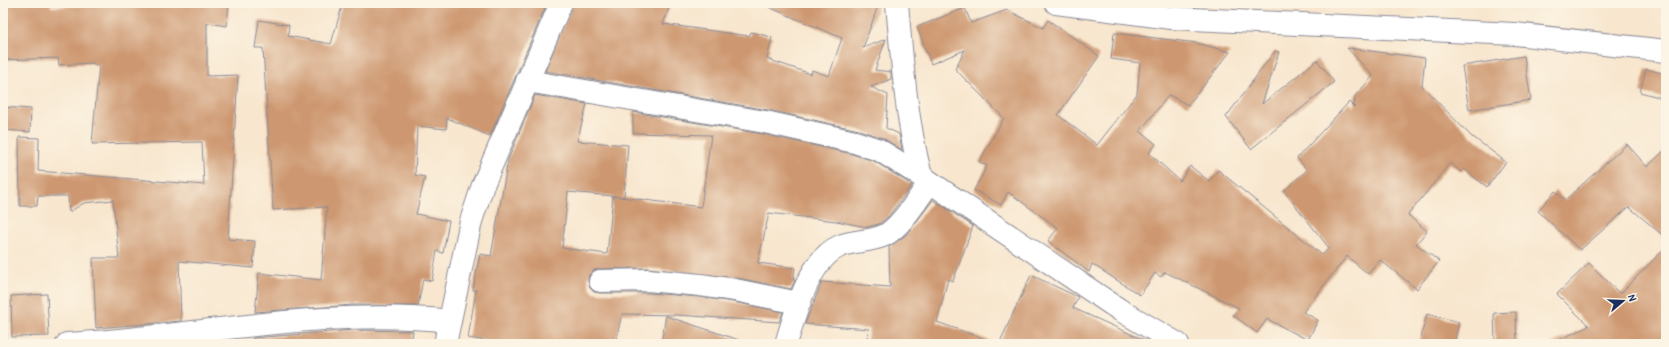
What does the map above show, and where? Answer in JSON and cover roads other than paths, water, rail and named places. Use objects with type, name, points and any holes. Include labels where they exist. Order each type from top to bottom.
[{"type":"street","points":[[445,344],[471,220],[483,185],[561,3]]},
{"type":"street","points":[[897,3],[907,113],[912,142],[926,179]]},
{"type":"street","points":[[1056,3],[1171,18],[1515,34],[1666,51]]},
{"type":"street","points":[[527,81],[765,122],[848,141],[879,150],[926,179],[1120,310],[1178,344]]},
{"type":"street","points":[[786,344],[799,303],[815,268],[827,253],[841,245],[869,240],[884,235],[898,224],[926,179]]},
{"type":"street","points":[[600,281],[648,280],[700,285],[735,290],[799,303]]},
{"type":"street","points":[[67,344],[122,340],[275,323],[339,318],[422,318],[450,321]]}]
